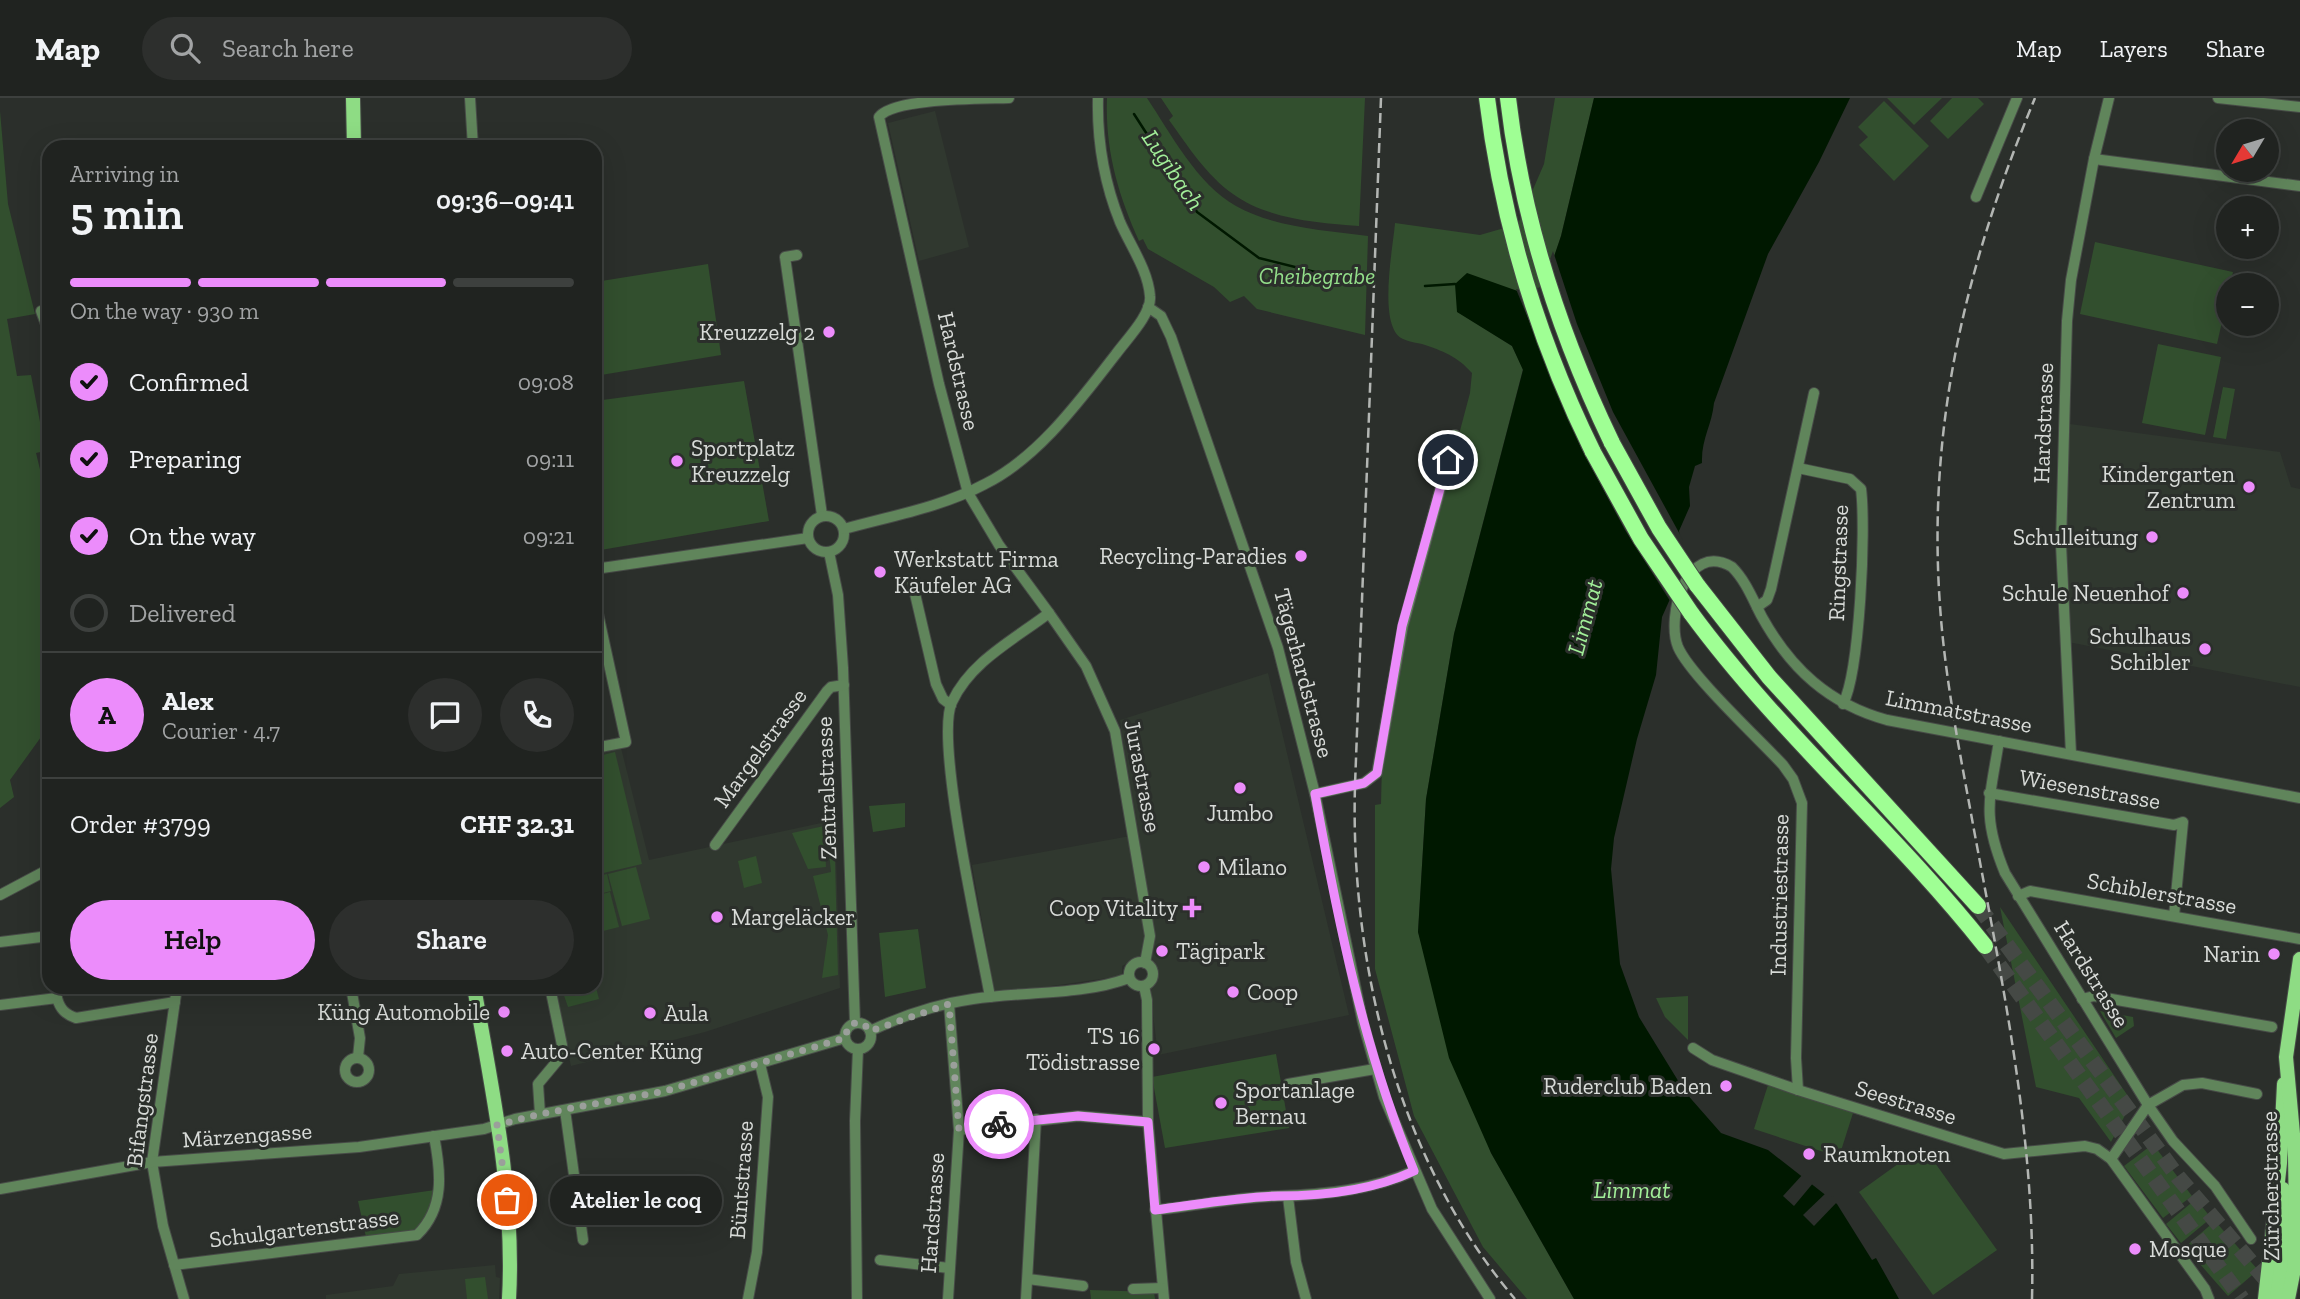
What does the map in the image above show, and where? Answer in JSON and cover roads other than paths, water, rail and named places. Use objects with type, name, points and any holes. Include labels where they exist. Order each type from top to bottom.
[{"type":"highway","points":[[1487,98],[1502,195],[1526,286],[1553,363],[1593,452],[1635,529],[1691,613],[1754,691],[1936,888],[1985,946]]},
{"type":"highway","points":[[1508,98],[1518,167],[1539,253],[1564,332],[1602,421],[1641,497],[1690,582],[1777,687],[1978,906]]},
{"type":"main road","points":[[353,98],[354,140]]},
{"type":"main road","name":"Zürcherstrasse","points":[[2277,1299],[2285,1230],[2280,1163],[2281,1097],[2300,959]]},
{"type":"main road","points":[[475,994],[497,1125],[508,1217],[509,1299]]},
{"type":"main road","name":"Zürcherstrasse","points":[[2286,1072],[2298,1164],[2296,1233],[2288,1299]]},
{"type":"main road","name":"Zürcherstrasse","points":[[2264,1299],[2280,1163]]},
{"type":"street","points":[[470,98],[473,140]]},
{"type":"street","name":"Hardstrasse","points":[[1009,98],[902,100],[883,109],[879,117],[939,384],[968,493],[999,545],[1049,613]]},
{"type":"street","name":"Tägerhardstrasse","points":[[1098,98],[1098,136],[1104,173],[1120,221],[1150,292],[1149,307],[1161,316],[1171,337],[1278,648],[1315,794],[1375,1069],[1414,1171],[1454,1247],[1490,1299]]},
{"type":"street","points":[[1976,197],[2017,98]]},
{"type":"street","name":"Hardstrasse","points":[[2071,754],[2061,544],[2067,321],[2071,280],[2094,159],[2109,98]]},
{"type":"street","points":[[2218,98],[2262,100],[2300,107]]},
{"type":"street","points":[[2094,159],[2300,186]]},
{"type":"street","points":[[797,255],[785,257],[822,516]]},
{"type":"street","points":[[844,529],[968,493],[992,481],[1053,429],[1089,387],[1149,307]]},
{"type":"street","points":[[1757,607],[1769,597],[1814,393]]},
{"type":"street","points":[[1315,794],[1364,783],[1377,773],[1402,626],[1455,435]]},
{"type":"street","name":"Ringstrasse","points":[[1798,468],[1850,479],[1861,489],[1858,621],[1849,690],[1843,704]]},
{"type":"street","points":[[822,516],[836,518],[844,529],[842,544],[830,552],[818,550],[808,538],[812,521],[822,516]]},
{"type":"street","points":[[602,568],[808,538]]},
{"type":"street","name":"Zentralstrasse","points":[[830,552],[838,595],[844,685],[855,1023]]},
{"type":"street","name":"Limmatstrasse","points":[[1690,582],[1704,563],[1724,563],[1738,574],[1796,667],[1817,687],[1843,704],[1887,720],[2300,798]]},
{"type":"street","points":[[912,581],[936,684],[943,699],[951,705]]},
{"type":"street","name":"Industriestrasse","points":[[1690,582],[1675,631],[1682,654],[1783,765],[1799,790],[1802,803],[1796,1058],[1798,1090]]},
{"type":"street","points":[[990,997],[947,750],[951,705],[978,665],[1049,613]]},
{"type":"street","name":"Jurastrasse","points":[[1049,613],[1086,666],[1115,731],[1150,936],[1145,963]]},
{"type":"street","points":[[602,632],[626,742],[602,747]]},
{"type":"street","name":"Margelstrasse","points":[[715,845],[827,691],[831,687],[844,685]]},
{"type":"street","name":"Hardstrasse","points":[[1999,741],[1989,793],[1989,821],[1995,847],[2018,896],[2148,1105],[2173,1141],[2216,1186],[2251,1239]]},
{"type":"street","name":"Wiesenstrasse","points":[[1989,793],[2174,825],[2183,822],[2174,916]]},
{"type":"street","points":[[0,895],[42,873]]},
{"type":"street","name":"Schiblerstrasse","points":[[2018,896],[2031,891],[2300,939]]},
{"type":"street","points":[[0,942],[42,937]]},
{"type":"street","points":[[1129,978],[1131,967],[1137,963],[1145,963],[1153,975],[1144,986]]},
{"type":"street","points":[[870,1031],[949,1004],[1096,986],[1129,978]]},
{"type":"street","points":[[1129,978],[1134,984],[1144,986]]},
{"type":"street","points":[[1133,1289],[1163,1294],[1148,1122],[1147,1000],[1144,986]]},
{"type":"street","points":[[0,1005],[54,994]]},
{"type":"street","points":[[59,994],[59,1006],[67,1015],[76,1018],[175,1002]]},
{"type":"street","name":"Bifangstrasse","points":[[176,994],[152,1163],[156,1199],[184,1299]]},
{"type":"street","points":[[352,994],[360,1038],[358,1057]]},
{"type":"street","points":[[540,1114],[538,1084],[558,1060],[562,1045],[551,994]]},
{"type":"street","points":[[2082,999],[2094,996],[2272,1027]]},
{"type":"street","name":"Hardstrasse","points":[[948,1299],[959,1130],[949,1004]]},
{"type":"street","points":[[855,1023],[864,1024],[870,1031],[869,1041],[858,1049],[850,1046],[845,1038],[848,1027],[855,1023]]},
{"type":"street","points":[[497,1125],[540,1114],[665,1091],[845,1038]]},
{"type":"street","name":"Seestrasse","points":[[1693,1048],[1712,1060],[1798,1090],[2004,1154],[2085,1146],[2097,1149],[2110,1159]]},
{"type":"street","points":[[857,1299],[855,1121],[858,1049]]},
{"type":"street","name":"Büntstrasse","points":[[748,1299],[757,1252],[768,1097],[760,1064]]},
{"type":"street","points":[[1288,1084],[1375,1069]]},
{"type":"street","points":[[2209,1299],[2205,1289],[2110,1159],[2148,1105],[2183,1085],[2257,1094]]},
{"type":"street","points":[[565,1110],[583,1240]]},
{"type":"street","points":[[959,1130],[1078,1116],[1148,1122]]},
{"type":"street","points":[[1026,1299],[1036,1119]]},
{"type":"street","name":"Märzengasse","points":[[0,1189],[152,1163],[347,1148],[497,1125]]},
{"type":"street","name":"Schulgartenstrasse","points":[[174,1265],[417,1236],[429,1221],[440,1186],[434,1136]]},
{"type":"street","points":[[1155,1210],[1359,1189],[1414,1171]]},
{"type":"street","points":[[1288,1197],[1296,1262],[1306,1299]]},
{"type":"street","points":[[880,1260],[949,1268]]},
{"type":"street","points":[[1028,1279],[1083,1286]]},
{"type":"water","name":"Limmat","points":[[1594,98],[1850,98],[1819,162],[1768,254],[1714,403],[1703,447],[1702,463],[1695,466],[1689,487],[1690,506],[1679,531],[1681,544],[1670,599],[1662,617],[1656,675],[1637,739],[1614,838],[1611,869],[1620,964],[1639,1017],[1685,1092],[1721,1133],[1768,1150],[1837,1204],[1872,1260],[1876,1258],[1899,1299],[1574,1299],[1491,1153],[1449,1058],[1418,932],[1426,799],[1454,634],[1523,370],[1512,346],[1457,312],[1455,284],[1467,273],[1529,295],[1543,289],[1561,236]]},
{"type":"waterway","name":"Lugibach","points":[[1134,114],[1197,212],[1259,258],[1327,275]]},
{"type":"waterway","name":"Lugibach","points":[[1425,286],[1455,284]]},
{"type":"tunnel","points":[[1978,906],[2178,1177],[2275,1290]]},
{"type":"tunnel","points":[[1985,946],[2242,1299]]},
{"type":"railway","points":[[1381,98],[1355,785],[1361,921],[1372,990],[1389,1057],[1411,1122],[1440,1185],[1474,1244],[1515,1299]]},
{"type":"railway","points":[[2032,1299],[2032,1238],[2022,1117],[2005,998],[1949,686],[1942,633],[1938,539],[1946,409],[1957,346],[1989,222],[2035,98]]},
{"type":"place","name":"Kreuzzelg 2","points":[[829,332]]},
{"type":"place","name":"Sportplatz Kreuzzelg","points":[[677,461]]},
{"type":"place","name":"Kindergarten Zentrum","points":[[2249,487]]},
{"type":"place","name":"Schulleitung","points":[[2152,537]]},
{"type":"place","name":"Recycling-Paradies","points":[[1301,556]]},
{"type":"place","name":"Werkstatt Firma Käufeler AG","points":[[880,572]]},
{"type":"place","name":"Schule Neuenhof","points":[[2183,593]]},
{"type":"place","name":"Schulhaus Schibler","points":[[2205,649]]},
{"type":"place","name":"Jumbo","points":[[1240,788]]},
{"type":"place","name":"Milano","points":[[1204,867]]},
{"type":"place","name":"Coop Vitality","points":[[1192,908]]},
{"type":"place","name":"Margeläcker","points":[[717,917]]},
{"type":"place","name":"Tägipark","points":[[1162,951]]},
{"type":"place","name":"Narin","points":[[2274,954]]},
{"type":"place","name":"Coop","points":[[1233,992]]},
{"type":"place","name":"Küng Automobile","points":[[504,1012]]},
{"type":"place","name":"Aula","points":[[650,1013]]},
{"type":"place","name":"TS 16 Tödistrasse","points":[[1154,1049]]},
{"type":"place","name":"Auto-Center Küng","points":[[507,1051]]},
{"type":"place","name":"Ruderclub Baden","points":[[1726,1086]]},
{"type":"place","name":"Sportanlage Bernau","points":[[1221,1103]]},
{"type":"place","name":"Raumknoten","points":[[1809,1154]]},
{"type":"place","name":"Atelier le coq","points":[[507,1200]]},
{"type":"place","name":"Mosque","points":[[2135,1249]]},
{"type":"park label","name":"Cheibegrabe","points":[[1317,276]]}]
